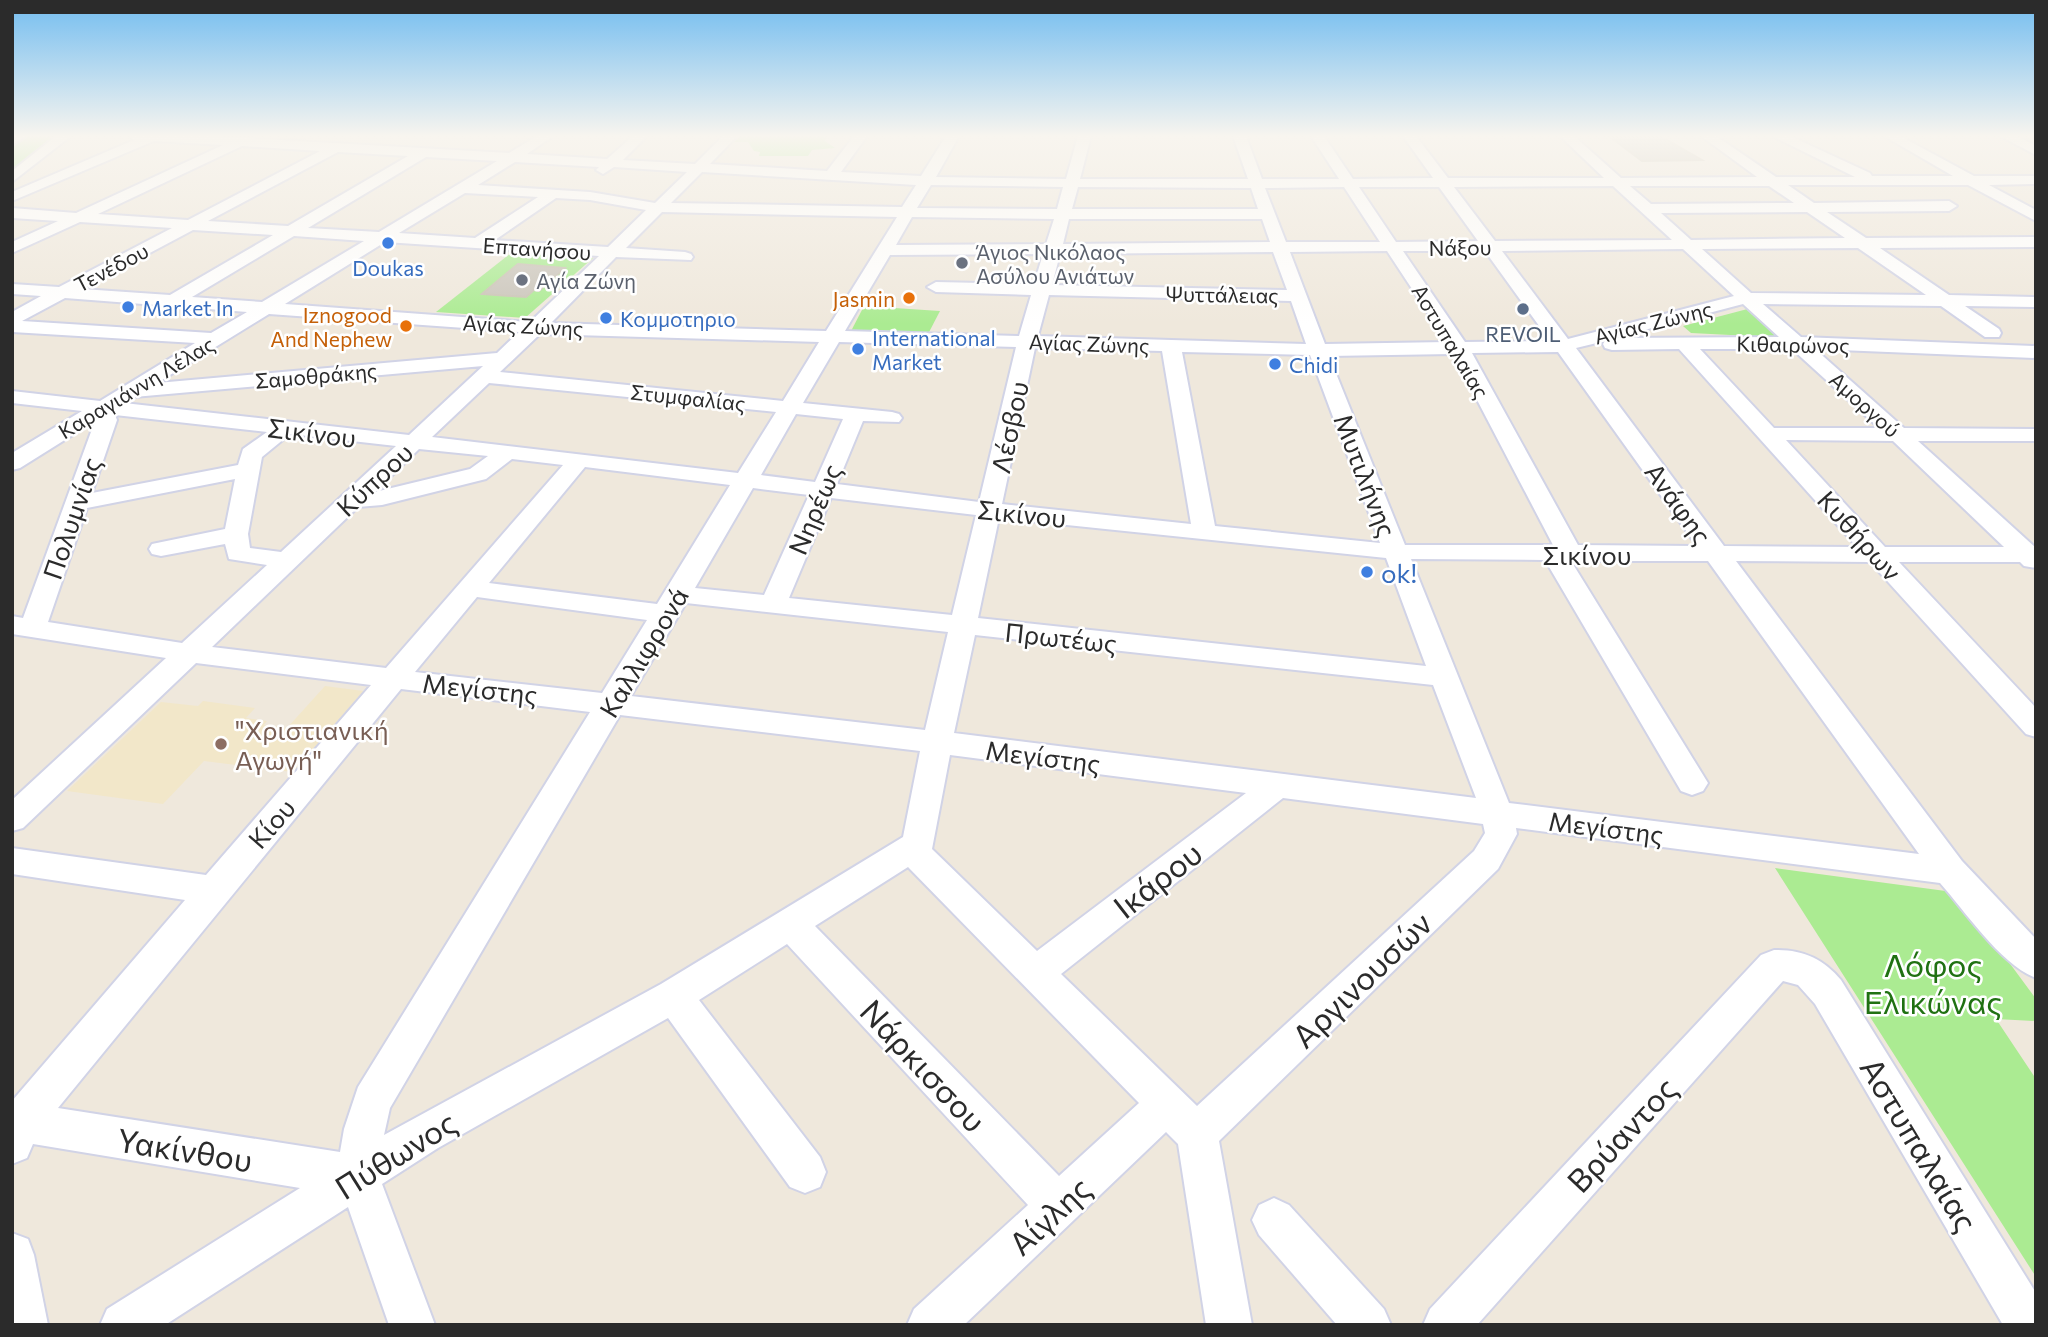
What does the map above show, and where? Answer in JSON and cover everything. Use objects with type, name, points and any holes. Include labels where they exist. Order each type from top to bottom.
[{"type":"street","points":[[12,248],[118,198]]},
{"type":"street","name":"Τενέδου","points":[[12,319],[241,198]]},
{"type":"street","points":[[173,301],[347,198]]},
{"type":"street","name":"Καραγιάννη Λέλας","points":[[12,463],[445,198]]},
{"type":"street","points":[[478,244],[546,198]]},
{"type":"street","points":[[533,207],[573,209],[587,198]]},
{"type":"street","points":[[605,198],[659,207],[1062,214],[1267,214]]},
{"type":"street","name":"Κύπρου","points":[[12,819],[535,328],[668,198]]},
{"type":"street","name":"Καλλιφρονά","points":[[358,1176],[367,1115],[379,1087],[916,198]]},
{"type":"street","name":"Λέσβου","points":[[914,847],[1027,341],[1067,198]]},
{"type":"street","name":"Μυτιλήνης","points":[[1261,198],[1497,813]]},
{"type":"street","name":"Αστυπαλαίας","points":[[1359,198],[1460,348],[1562,554],[1692,783]]},
{"type":"street","name":"Ανάφης","points":[[1455,198],[1950,871]]},
{"type":"street","name":"Αμοργού","points":[[1635,198],[2033,558]]},
{"type":"street","points":[[1796,198],[1992,333]]},
{"type":"street","points":[[2004,198],[2036,216]]},
{"type":"street","points":[[1647,209],[1949,206]]},
{"type":"street","name":"Επτανήσου","points":[[12,213],[685,257]]},
{"type":"street","name":"Νάξου","points":[[885,250],[2036,242]]},
{"type":"street","points":[[1170,249],[1174,293]]},
{"type":"street","name":"Ψυττάλειας","points":[[936,287],[1298,296]]},
{"type":"street","name":"Αγίας Ζώνης","points":[[12,289],[535,328],[1318,350],[1563,345],[1747,298],[2036,302]]},
{"type":"street","points":[[12,326],[216,339]]},
{"type":"street","name":"Κυθήρων","points":[[1684,343],[2036,727]]},
{"type":"street","name":"Κιθαιρώνος","points":[[1563,345],[1798,343],[2029,351]]},
{"type":"street","points":[[1171,346],[1204,531]]},
{"type":"street","name":"Σαμοθράκης","points":[[129,392],[503,358]]},
{"type":"street","name":"Στυμφαλίας","points":[[483,376],[892,418]]},
{"type":"street","name":"Σικίνου","points":[[12,397],[579,460],[990,510],[1396,552],[1877,554],[2033,558]]},
{"type":"street","name":"Πολυμνίας","points":[[22,626],[76,503],[106,420],[103,408]]},
{"type":"street","name":"Νηρέως","points":[[774,604],[856,414]]},
{"type":"street","points":[[285,428],[253,451],[236,534],[237,554],[288,560]]},
{"type":"street","points":[[1768,434],[2036,435]]},
{"type":"street","points":[[351,501],[382,498],[478,474],[508,452]]},
{"type":"street","name":"Κίου","points":[[15,1129],[214,890],[395,679],[468,588],[579,460]]},
{"type":"street","points":[[76,503],[248,470]]},
{"type":"street","points":[[161,549],[236,534]]},
{"type":"street","name":"Πρωτέως","points":[[468,588],[672,604],[774,604],[963,627],[1444,677]]},
{"type":"street","name":"Μεγίστης","points":[[22,626],[189,653],[937,743],[1950,871]]},
{"type":"street","name":"Ικάρου","points":[[1036,973],[1277,786]]},
{"type":"street","name":"Αργινουσών","points":[[1197,1134],[1486,860],[1501,834],[1497,813]]},
{"type":"street","points":[[914,847],[1197,1134],[1229,1325]]},
{"type":"street","name":"Πύθωνος","points":[[123,1325],[423,1134],[674,996],[914,847]]},
{"type":"street","points":[[12,861],[214,890]]},
{"type":"street","points":[[1950,871],[2013,941],[2036,962]]},
{"type":"street","name":"Νάρκισσου","points":[[791,924],[1058,1206]]},
{"type":"street","name":"Βρύαντος","points":[[1446,1325],[1774,966],[1790,965],[1806,969]]},
{"type":"street","name":"Αστυπαλαίας","points":[[1806,969],[1819,978],[1828,992],[2029,1325]]},
{"type":"street","points":[[674,996],[805,1172]]},
{"type":"street","name":"Αίγλης","points":[[930,1325],[1167,1104]]},
{"type":"street","name":"Υακίνθου","points":[[15,1129],[358,1176]]},
{"type":"street","points":[[358,1176],[412,1325]]},
{"type":"street","points":[[1274,1220],[1368,1325]]},
{"type":"street","points":[[12,1255],[25,1325]]},
{"type":"shaded area","name":"\"Χριστιανική Αγωγή\"","points":[[325,686],[371,692],[300,773],[204,761],[163,804],[67,791],[161,702],[198,706],[203,701],[255,708],[246,718],[267,721],[264,725],[287,728]]},
{"type":"green space","points":[[511,253],[593,258],[525,318],[436,312]]},
{"type":"green space","points":[[864,306],[940,311],[927,336],[849,335]]},
{"type":"green space","points":[[1755,307],[1790,338],[1691,333],[1683,326]]},
{"type":"green space","name":"Λόφος Ελικώνας","points":[[1775,868],[1953,892],[1963,900],[2036,999],[2036,1021],[1996,1019],[2036,1079],[2036,1277]]},
{"type":"building","name":"Αγία Ζώνη","points":[[518,264],[565,268],[539,291],[534,290],[526,297],[482,294]]},
{"type":"place","name":"Doukas","points":[[388,243]]},
{"type":"place","name":"Άγιος Νικόλαος Ασύλου Ανιάτων","points":[[962,263]]},
{"type":"place","name":"Αγία Ζώνη","points":[[522,280]]},
{"type":"place","name":"Jasmin","points":[[909,298]]},
{"type":"place","name":"Market In","points":[[128,307]]},
{"type":"place","name":"REVOIL","points":[[1523,309]]},
{"type":"place","name":"Κομμοτηριο","points":[[606,318]]},
{"type":"place","name":"Iznogood And Nephew","points":[[406,326]]},
{"type":"place","name":"International Market","points":[[858,349]]},
{"type":"place","name":"Chidi","points":[[1275,364]]},
{"type":"place","name":"ok!","points":[[1367,572]]},
{"type":"place","name":"\"Χριστιανική Αγωγή\"","points":[[221,744]]}]
